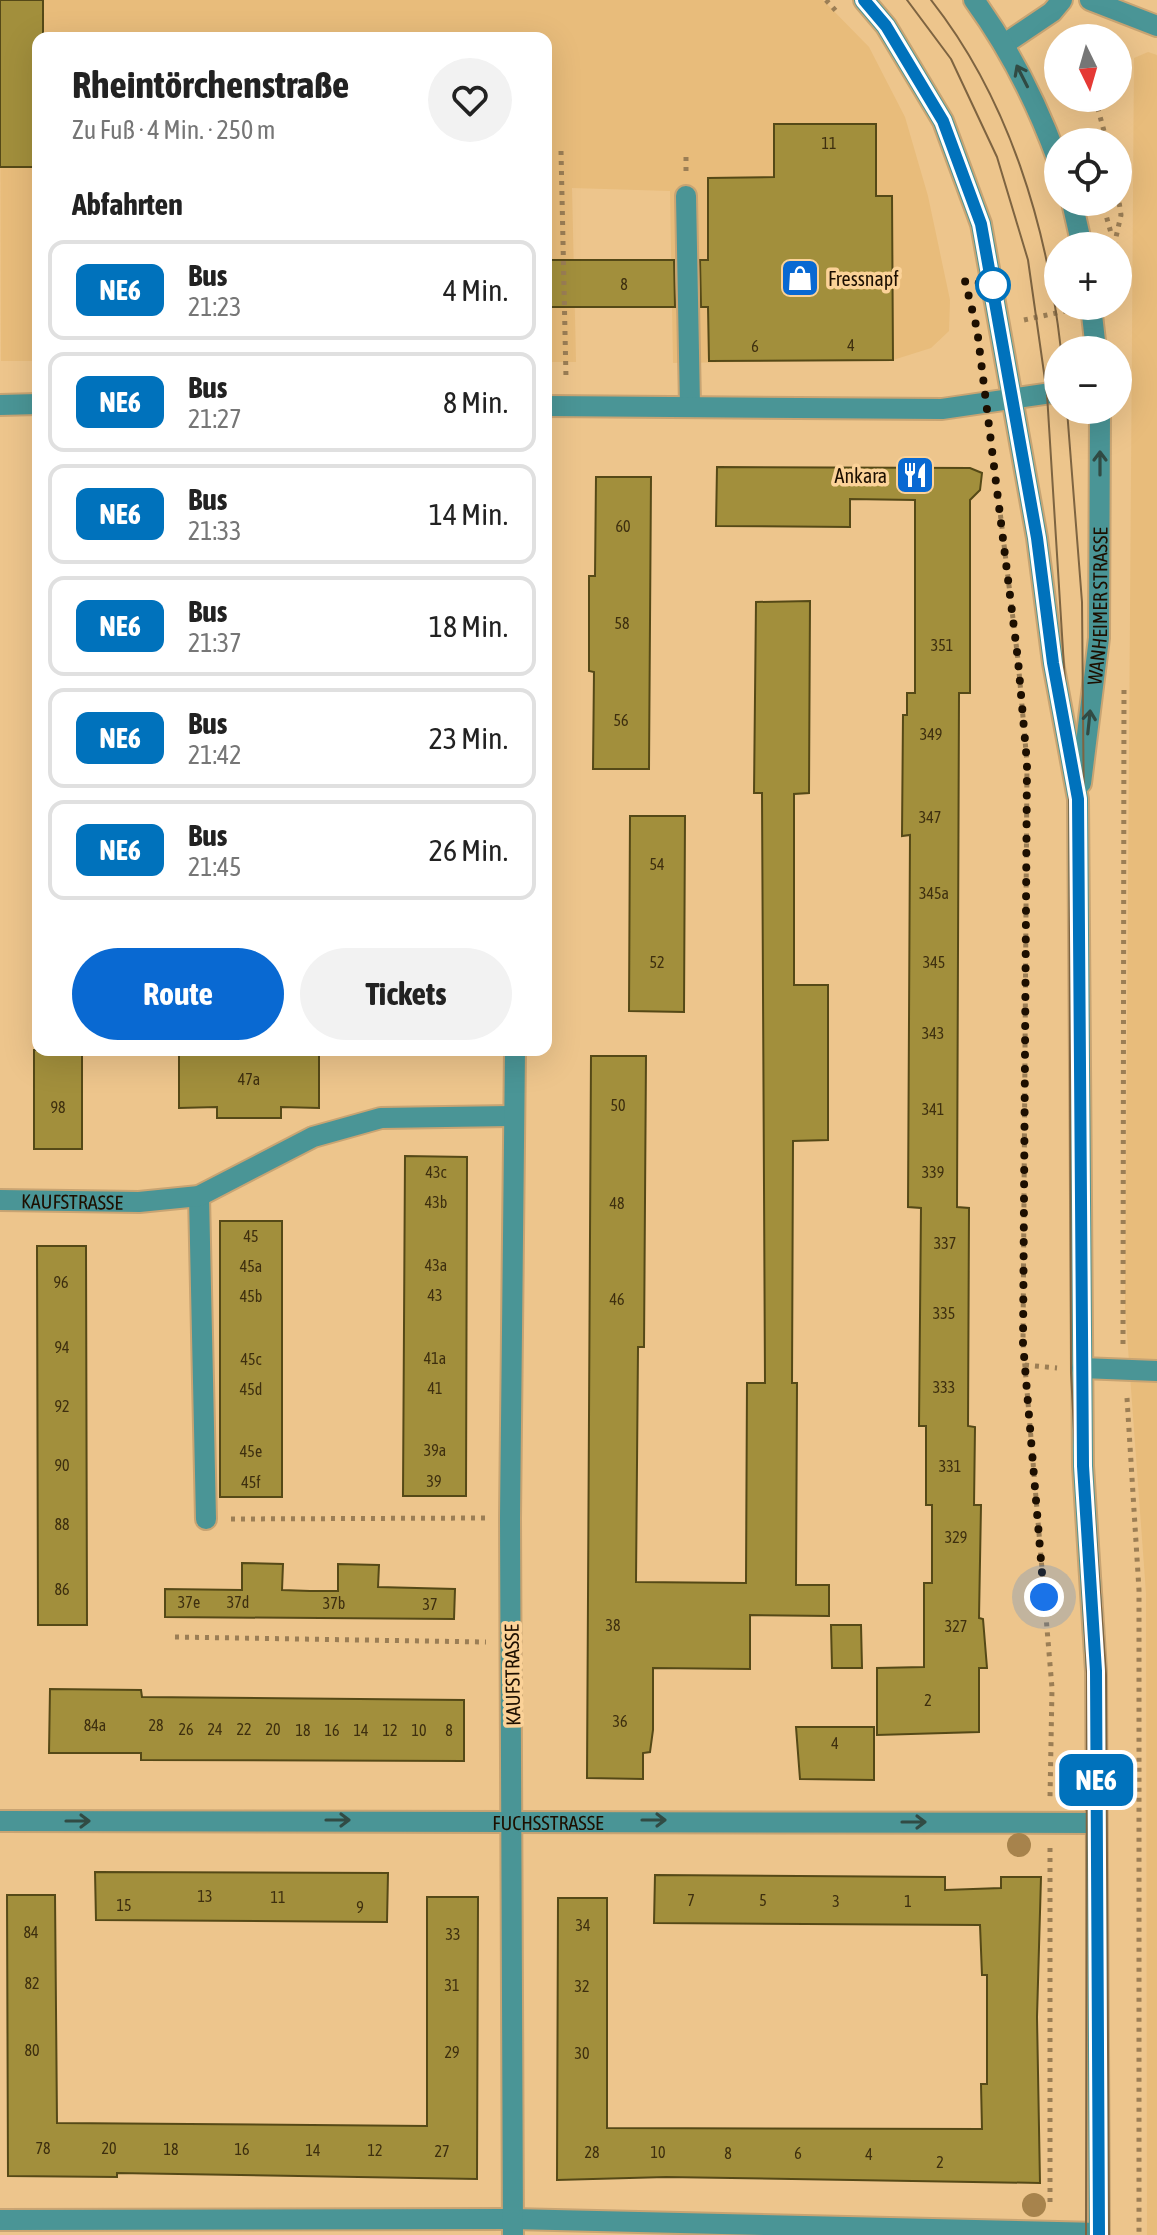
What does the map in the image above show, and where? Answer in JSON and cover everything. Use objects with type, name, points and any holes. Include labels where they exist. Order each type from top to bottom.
[{"type":"street","name":"WANHEIMER STRASSE","points":[[864,0],[886,26],[943,121],[981,224],[1037,538],[1053,663],[1078,799]]},
{"type":"street","points":[[974,0],[1006,43],[1047,128]]},
{"type":"street","points":[[1006,43],[1052,12],[1062,0]]},
{"type":"street","points":[[1090,0],[1157,26]]},
{"type":"street","points":[[686,196],[690,406]]},
{"type":"street","points":[[556,406],[942,409],[1044,394]]},
{"type":"street","points":[[0,405],[32,404]]},
{"type":"street","name":"WANHEIMER STRASSE","points":[[1099,2234],[1096,1671],[1083,1466],[1078,799],[1099,638],[1100,424]]},
{"type":"street","name":"KAUFSTRASSE","points":[[513,2227],[510,1518],[515,1056]]},
{"type":"street","name":"KAUFSTRASSE","points":[[0,1200],[139,1202],[199,1196],[313,1137],[381,1118],[512,1116]]},
{"type":"street","points":[[199,1196],[206,1519]]},
{"type":"street","points":[[1082,1368],[1157,1371]]},
{"type":"street","name":"FUCHSSTRASSE","points":[[0,1821],[513,1819],[1095,1823]]},
{"type":"street","points":[[0,2220],[1099,2234]]},
{"type":"path","points":[[826,0],[844,21]]},
{"type":"path","points":[[556,406],[561,151]]},
{"type":"path","points":[[1000,325],[1044,316]]},
{"type":"path","points":[[997,490],[1027,763],[1023,1343],[1052,1688],[1051,2185],[1048,2232]]},
{"type":"path","points":[[1124,681],[1121,1313],[1139,1590],[1139,2235]]},
{"type":"path","points":[[206,1519],[510,1518]]},
{"type":"path","points":[[175,1637],[512,1642]]},
{"type":"shaded area","points":[[0,0],[823,0],[869,47],[905,117],[928,196],[950,300],[949,331],[931,348],[893,360],[673,363],[670,191],[572,188],[576,362],[552,362],[552,32],[32,32],[32,361],[1,361]]},
{"type":"shaded area","points":[[1148,52],[1157,55],[1157,2235],[1147,2235],[1146,1593],[1125,1307],[1134,58]]},
{"type":"building","points":[[0,0],[43,0],[43,32],[32,32],[32,167],[0,167]]},
{"type":"building","name":"Fressnapf","points":[[774,124],[876,124],[876,196],[892,196],[893,360],[709,361],[708,307],[701,307],[700,260],[708,260],[708,178],[774,177]]},
{"type":"building","points":[[552,260],[674,260],[675,307],[552,307]]},
{"type":"building","points":[[717,467],[970,468],[982,473],[980,490],[970,500],[970,693],[959,693],[957,1207],[969,1208],[968,1426],[975,1427],[974,1505],[981,1505],[979,1618],[983,1619],[987,1668],[979,1668],[979,1732],[877,1735],[877,1668],[924,1667],[924,1583],[932,1583],[932,1505],[926,1505],[926,1426],[919,1426],[921,1208],[908,1207],[910,835],[902,836],[903,715],[907,715],[907,693],[915,693],[915,500],[850,499],[850,527],[716,526]]},
{"type":"building","points":[[596,477],[651,477],[649,769],[593,769],[594,672],[589,671],[589,576],[595,576]]},
{"type":"building","points":[[810,601],[809,793],[794,794],[794,985],[828,985],[828,1140],[793,1141],[792,1383],[797,1383],[796,1585],[829,1585],[829,1616],[750,1615],[750,1669],[653,1668],[653,1730],[650,1752],[643,1753],[643,1779],[587,1778],[591,1056],[646,1056],[644,1347],[638,1347],[636,1582],[746,1583],[747,1383],[765,1383],[762,793],[754,793],[756,602]]},
{"type":"building","points":[[630,816],[685,816],[684,1012],[629,1011]]},
{"type":"building","points":[[34,1056],[82,1056],[82,1149],[34,1149]]},
{"type":"building","points":[[179,1056],[319,1056],[319,1108],[281,1107],[281,1118],[217,1118],[217,1107],[179,1108]]},
{"type":"building","points":[[405,1156],[467,1157],[466,1496],[403,1496]]},
{"type":"building","points":[[220,1221],[282,1221],[282,1497],[220,1497]]},
{"type":"building","points":[[37,1246],[86,1246],[87,1625],[38,1625]]},
{"type":"building","points":[[242,1563],[283,1564],[282,1590],[310,1591],[338,1591],[338,1564],[379,1565],[378,1587],[455,1589],[454,1619],[165,1617],[165,1589],[242,1590]]},
{"type":"building","points":[[831,1625],[861,1625],[862,1668],[832,1668]]},
{"type":"building","points":[[50,1689],[141,1690],[142,1697],[464,1700],[464,1761],[141,1760],[141,1753],[49,1753]]},
{"type":"building","points":[[796,1727],[874,1727],[874,1780],[800,1779]]},
{"type":"building","points":[[95,1872],[388,1873],[387,1922],[96,1920]]},
{"type":"building","points":[[655,1875],[945,1877],[945,1890],[1001,1888],[1001,1877],[1041,1877],[1037,2017],[1040,2183],[666,2177],[557,2180],[558,1898],[607,1898],[607,2128],[982,2129],[981,2084],[987,2084],[987,1975],[982,1975],[980,1925],[654,1923]]},
{"type":"building","points":[[7,1895],[55,1895],[57,2123],[427,2126],[427,1897],[478,1897],[477,2179],[117,2173],[117,2177],[8,2176]]},
{"type":"tram line","points":[[907,0],[951,59],[997,157],[1028,260],[1047,394],[1069,747],[1071,1373],[1087,1673],[1086,2235]]},
{"type":"tram line","points":[[931,0],[982,79],[1020,166],[1046,257],[1059,336]]},
{"type":"tram line","points":[[1068,424],[1082,602],[1091,1468],[1106,1675],[1109,2235]]},
{"type":"bus line","name":"NE6","points":[[864,0],[886,26],[943,121],[981,224],[1037,538],[1053,663],[1078,799],[1083,1466],[1096,1671],[1099,2235]]},
{"type":"place","name":"Fressnapf","points":[[800,278]]},
{"type":"place","name":"Ankara","points":[[915,475]]},
{"type":"route","points":[[993,285],[965,281],[977,329],[1018,660],[1027,763],[1023,1343],[1044,1597]]}]
